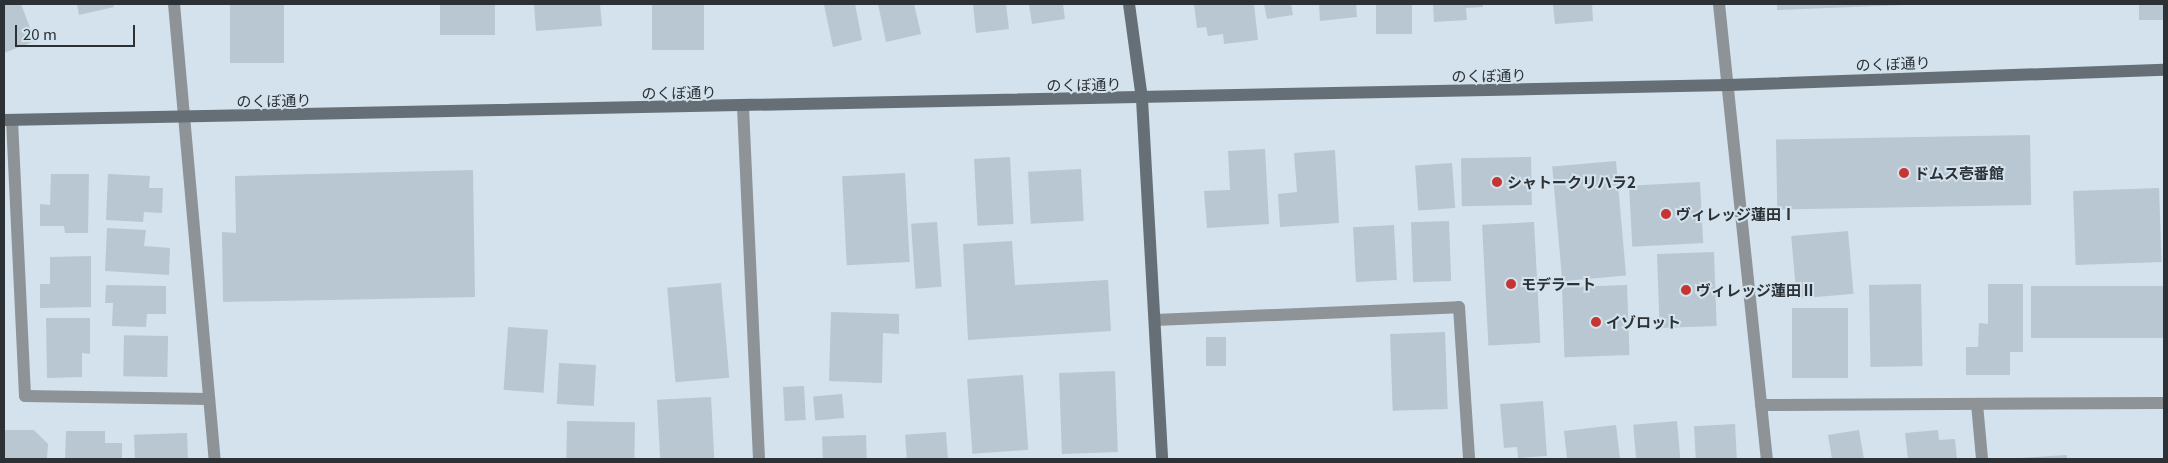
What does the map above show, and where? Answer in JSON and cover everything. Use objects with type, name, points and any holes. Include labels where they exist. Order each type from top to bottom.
[{"type":"street","points":[[174,4],[214,459]]},
{"type":"street","points":[[1129,4],[1142,99],[1162,459]]},
{"type":"street","points":[[1718,4],[1767,459]]},
{"type":"street","name":"のくぼ通り","points":[[8,120],[1142,99],[1728,85],[2164,70]]},
{"type":"street","points":[[743,107],[759,459]]},
{"type":"street","points":[[8,120],[25,396],[209,399]]},
{"type":"street","points":[[1154,320],[1459,307],[1469,459]]},
{"type":"street","points":[[1761,405],[2164,403]]},
{"type":"street","points":[[1976,404],[1982,459]]},
{"type":"building","points":[[4,4],[21,4],[35,41],[4,53]]},
{"type":"building","points":[[77,4],[113,4],[114,7],[79,15]]},
{"type":"building","points":[[230,4],[284,4],[284,63],[230,63]]},
{"type":"building","points":[[440,4],[495,4],[495,35],[440,35]]},
{"type":"building","points":[[534,4],[600,4],[602,26],[536,31]]},
{"type":"building","points":[[652,4],[704,4],[704,50],[652,50]]},
{"type":"building","points":[[855,4],[862,40],[833,47],[824,5]]},
{"type":"building","points":[[878,4],[914,4],[921,34],[886,42]]},
{"type":"building","points":[[973,4],[1006,4],[1009,29],[976,33]]},
{"type":"building","points":[[1029,4],[1063,4],[1065,19],[1032,24]]},
{"type":"building","points":[[1194,4],[1254,4],[1258,40],[1224,44],[1223,34],[1208,36],[1206,27],[1197,28]]},
{"type":"building","points":[[1264,4],[1291,4],[1293,15],[1267,19]]},
{"type":"building","points":[[1319,4],[1356,4],[1357,17],[1320,21]]},
{"type":"building","points":[[1376,4],[1412,4],[1412,34],[1376,34]]},
{"type":"building","points":[[1433,4],[1483,4],[1483,7],[1466,8],[1467,20],[1434,22]]},
{"type":"building","points":[[1553,4],[1592,4],[1593,21],[1555,24]]},
{"type":"building","points":[[1777,4],[1904,4],[1904,5],[1777,10]]},
{"type":"building","points":[[2139,4],[2164,4],[2164,20],[2139,20]]},
{"type":"building","name":"ドムス壱番館","points":[[2030,135],[2031,205],[1777,209],[1776,139]]},
{"type":"building","points":[[1265,149],[1269,224],[1207,228],[1204,191],[1230,190],[1228,151]]},
{"type":"building","points":[[1335,150],[1339,223],[1280,227],[1278,194],[1297,192],[1294,153]]},
{"type":"building","points":[[1010,157],[1014,224],[978,226],[974,159]]},
{"type":"building","name":"シャトークリハラ2","points":[[1531,157],[1532,205],[1462,206],[1461,158]]},
{"type":"building","points":[[1616,161],[1626,276],[1562,281],[1552,167]]},
{"type":"building","points":[[1452,163],[1455,208],[1418,210],[1415,166]]},
{"type":"building","points":[[1081,169],[1084,221],[1031,224],[1028,172]]},
{"type":"building","points":[[473,170],[475,297],[223,302],[222,232],[236,233],[235,176]]},
{"type":"building","points":[[905,173],[910,262],[847,265],[842,176]]},
{"type":"building","points":[[51,174],[89,174],[88,233],[65,233],[64,226],[40,226],[40,204],[50,205]]},
{"type":"building","points":[[108,174],[150,176],[149,188],[163,188],[162,213],[144,212],[143,222],[106,220]]},
{"type":"building","name":"ヴィレッジ蓮田Ⅰ","points":[[1700,182],[1703,243],[1632,247],[1629,186]]},
{"type":"building","points":[[2159,188],[2162,262],[2076,265],[2073,191]]},
{"type":"building","points":[[1449,221],[1451,281],[1413,282],[1411,222]]},
{"type":"building","points":[[937,222],[942,287],[916,289],[911,224]]},
{"type":"building","name":"モデラート","points":[[1534,222],[1540,343],[1488,346],[1482,225]]},
{"type":"building","points":[[1394,225],[1397,280],[1356,282],[1353,227]]},
{"type":"building","points":[[107,228],[146,230],[144,246],[170,248],[169,275],[105,271]]},
{"type":"building","points":[[1848,231],[1853,294],[1797,299],[1791,236]]},
{"type":"building","points":[[1012,241],[1015,285],[1108,280],[1111,331],[968,340],[963,244]]},
{"type":"building","name":"ヴィレッジ蓮田Ⅱ","points":[[1714,252],[1717,326],[1660,328],[1657,254]]},
{"type":"building","points":[[91,256],[91,307],[40,308],[40,284],[50,284],[50,257]]},
{"type":"building","points":[[721,283],[729,378],[675,382],[667,288]]},
{"type":"building","points":[[1921,284],[1922,366],[1870,367],[1869,285]]},
{"type":"building","points":[[1988,284],[2023,284],[2023,352],[2010,352],[2010,375],[1966,375],[1966,347],[1978,347],[1979,323],[1988,324]]},
{"type":"building","points":[[106,285],[166,286],[166,314],[147,314],[146,327],[112,326],[113,303],[105,303]]},
{"type":"building","name":"イゾロット","points":[[1627,285],[1629,355],[1564,357],[1562,287]]},
{"type":"building","points":[[2031,286],[2164,286],[2164,338],[2031,338]]},
{"type":"building","points":[[1792,308],[1848,308],[1848,378],[1792,378]]},
{"type":"building","points":[[831,312],[899,314],[899,334],[883,333],[882,383],[829,381]]},
{"type":"building","points":[[46,318],[90,318],[90,354],[82,353],[82,377],[47,378]]},
{"type":"building","points":[[508,327],[548,330],[544,393],[504,390]]},
{"type":"building","points":[[1445,332],[1448,409],[1393,411],[1390,334]]},
{"type":"building","points":[[124,335],[168,336],[167,377],[123,376]]},
{"type":"building","points":[[1206,337],[1226,337],[1226,366],[1206,366]]},
{"type":"building","points":[[559,363],[596,365],[594,406],[557,404]]},
{"type":"building","points":[[1115,371],[1118,452],[1062,454],[1059,373]]},
{"type":"building","points":[[1023,375],[1028,450],[972,454],[967,379]]},
{"type":"building","points":[[804,386],[806,420],[785,421],[783,387]]},
{"type":"building","points":[[842,394],[844,418],[815,420],[813,397]]},
{"type":"building","points":[[711,397],[714,459],[660,459],[657,400]]},
{"type":"building","points":[[1543,401],[1547,456],[1518,458],[1517,447],[1504,448],[1500,404]]},
{"type":"building","points":[[567,421],[635,422],[634,459],[566,459]]},
{"type":"building","points":[[1677,421],[1680,459],[1636,459],[1633,425]]},
{"type":"building","points":[[1735,424],[1737,459],[1696,459],[1694,426]]},
{"type":"building","points":[[1616,425],[1620,459],[1567,459],[1564,431]]},
{"type":"building","points":[[4,430],[34,430],[48,444],[47,459],[4,459]]},
{"type":"building","points":[[1859,430],[1864,459],[1832,459],[1828,435]]},
{"type":"building","points":[[1938,430],[1939,440],[1955,439],[1957,459],[1908,459],[1905,433]]},
{"type":"building","points":[[66,431],[105,431],[105,443],[122,443],[122,459],[65,459]]},
{"type":"building","points":[[946,432],[948,459],[907,459],[905,435]]},
{"type":"building","points":[[187,433],[188,459],[135,459],[134,435]]},
{"type":"building","points":[[866,435],[867,459],[823,459],[822,437]]},
{"type":"building","points":[[2067,455],[2067,459],[2020,459],[2020,458]]},
{"type":"place","name":"ドムス壱番館","points":[[1904,173]]},
{"type":"place","name":"シャトークリハラ2","points":[[1497,182]]},
{"type":"place","name":"ヴィレッジ蓮田Ⅰ","points":[[1666,214]]},
{"type":"place","name":"モデラート","points":[[1511,284]]},
{"type":"place","name":"ヴィレッジ蓮田Ⅱ","points":[[1686,290]]},
{"type":"place","name":"イゾロット","points":[[1596,322]]}]
